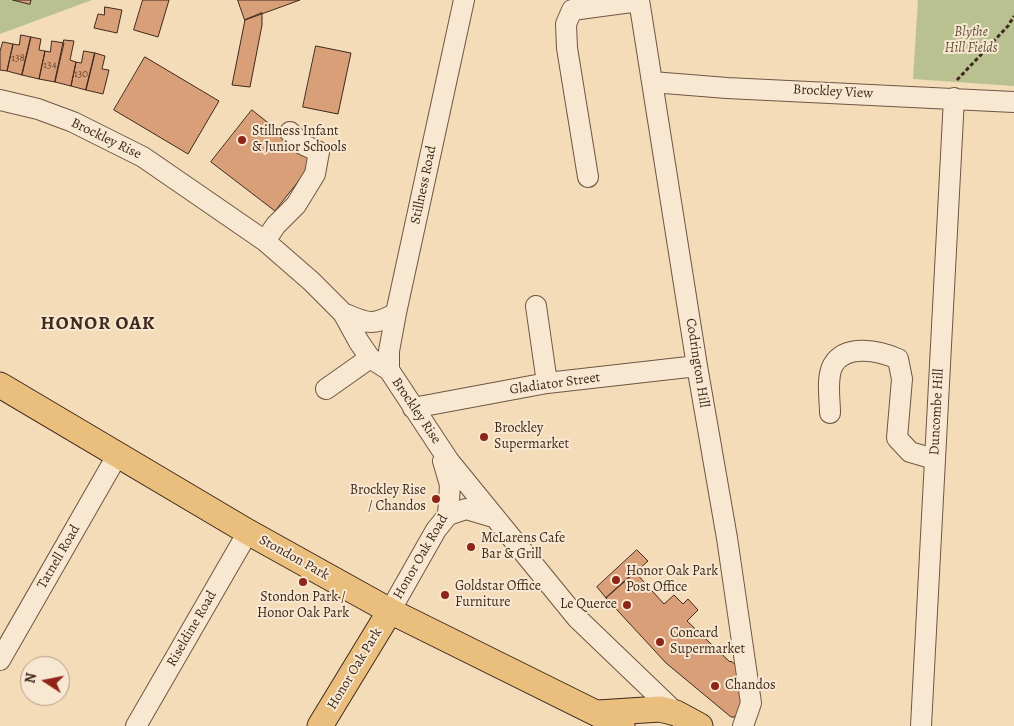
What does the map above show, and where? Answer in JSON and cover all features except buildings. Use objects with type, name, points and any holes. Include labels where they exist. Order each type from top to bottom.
[{"type":"main road","name":"Stondon Park","points":[[0,385],[248,532],[390,611],[622,726]]},
{"type":"main road","name":"Honor Oak Park","points":[[320,726],[390,611]]},
{"type":"main road","name":"Stondon Park","points":[[598,713],[642,718],[660,709],[678,720],[700,726]]},
{"type":"street","name":"Stillness Road","points":[[389,370],[389,351],[396,313],[464,0]]},
{"type":"street","name":"Codrington Hill","points":[[639,1],[727,538],[751,703],[743,726]]},
{"type":"street","points":[[588,176],[566,48],[566,24],[572,10],[639,1]]},
{"type":"street","name":"Brockley View","points":[[652,82],[727,88],[1014,102]]},
{"type":"street","name":"Duncombe Hill","points":[[920,726],[954,98]]},
{"type":"street","name":"Brockley Rise","points":[[0,100],[38,109],[74,122],[144,157],[265,241],[311,281],[343,313],[370,358],[389,370],[449,461],[577,618],[678,720]]},
{"type":"street","points":[[265,241],[276,225],[296,206],[315,174],[319,152],[302,144],[290,132]]},
{"type":"street","points":[[536,306],[546,383]]},
{"type":"street","points":[[343,313],[366,322],[381,322],[396,313]]},
{"type":"street","points":[[830,412],[830,381],[833,366],[842,355],[859,351],[884,353],[898,360],[902,380],[897,438],[910,452],[934,459]]},
{"type":"street","points":[[326,389],[370,358]]},
{"type":"street","name":"Gladiator Street","points":[[413,408],[546,383],[698,366]]},
{"type":"street","name":"Honor Oak Road","points":[[390,611],[436,530],[448,515],[450,485],[439,444]]},
{"type":"street","name":"Tatnell Road","points":[[0,660],[118,454]]},
{"type":"street","points":[[448,515],[466,509],[493,517]]},
{"type":"street","name":"Riseldine Road","points":[[136,726],[248,532]]},
{"type":"path","points":[[954,98],[957,80],[1008,26],[1014,16]]},
{"type":"green space","points":[[0,0],[92,0],[0,34]]},
{"type":"green space","name":"Blythe Hill Fields","points":[[918,0],[1014,0],[1014,86],[913,79]]},
{"type":"place","name":"Stillness Infant & Junior Schools","points":[[242,140]]},
{"type":"place","name":"Brockley Supermarket","points":[[484,437]]},
{"type":"place","name":"Brockley Rise / Chandos","points":[[436,499]]},
{"type":"place","name":"McLarens Cafe Bar & Grill","points":[[471,547]]},
{"type":"place","name":"Honor Oak Park Post Office","points":[[616,580]]},
{"type":"place","name":"Stondon Park / Honor Oak Park","points":[[303,582]]},
{"type":"place","name":"Goldstar Office Furniture","points":[[445,595]]},
{"type":"place","name":"Le Querce","points":[[627,605]]},
{"type":"place","name":"Concard Supermarket","points":[[660,642]]},
{"type":"place","name":"Chandos","points":[[715,686]]},
{"type":"district","name":"HONOR OAK","points":[[98,324]]}]
